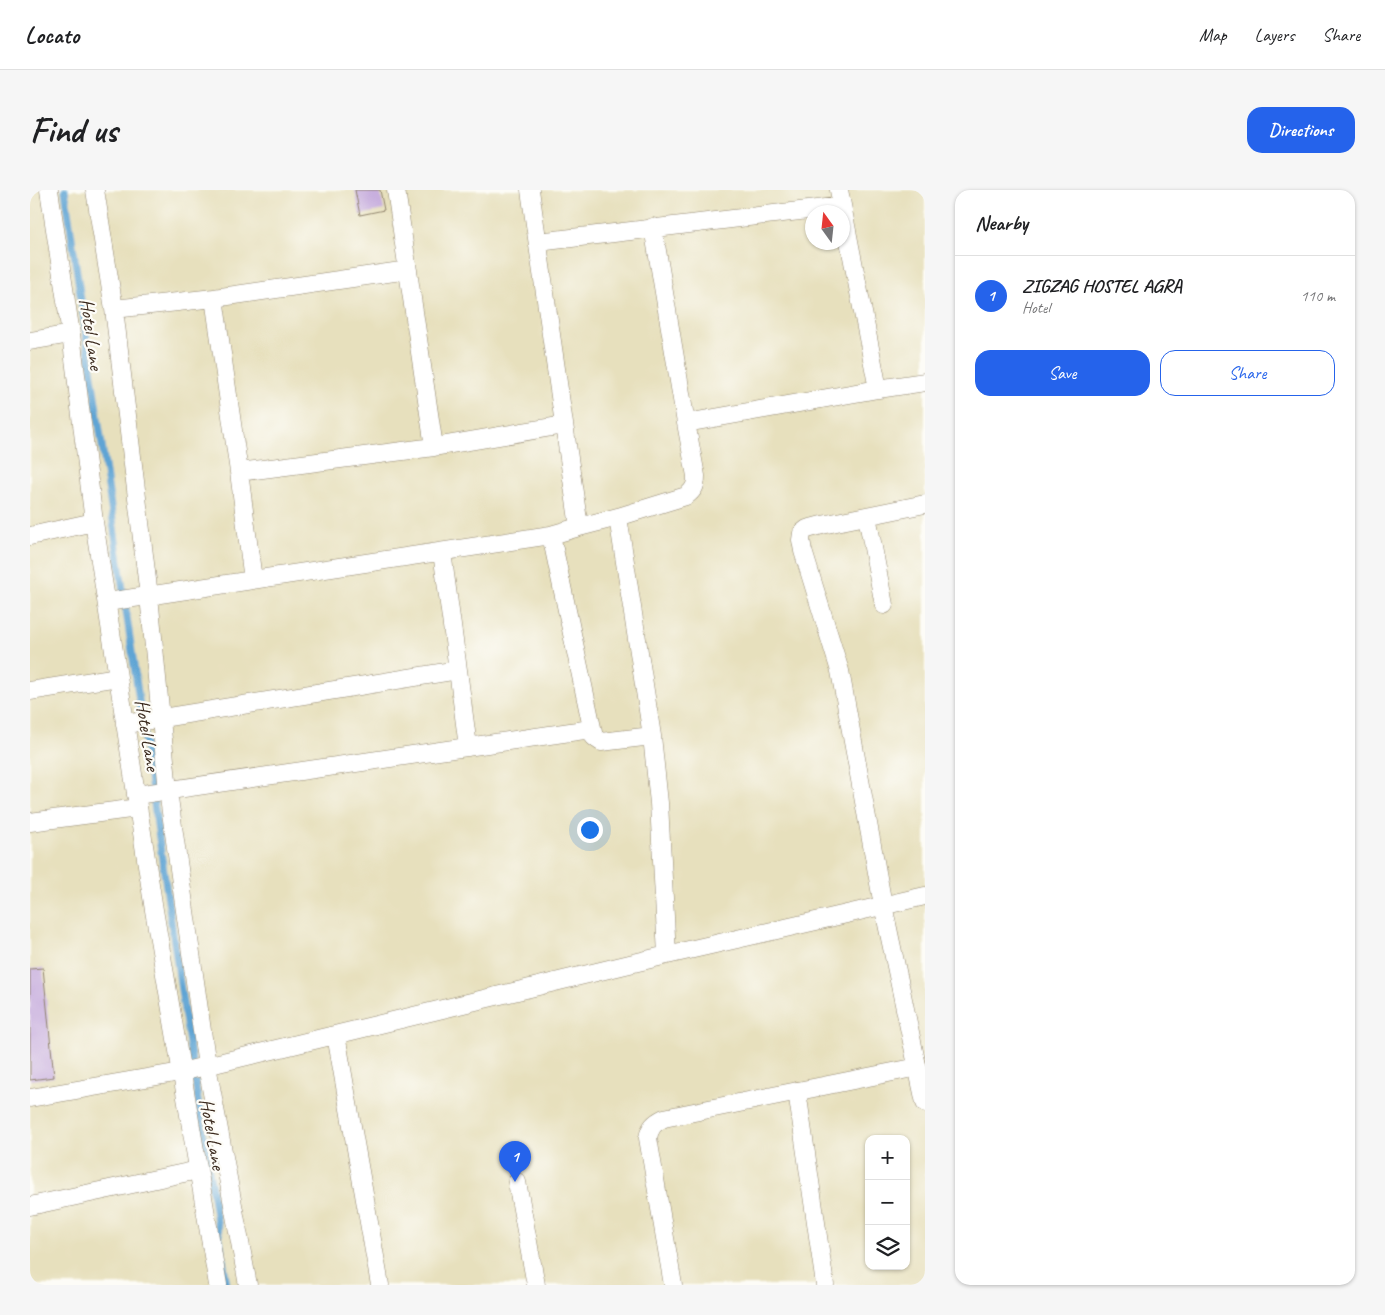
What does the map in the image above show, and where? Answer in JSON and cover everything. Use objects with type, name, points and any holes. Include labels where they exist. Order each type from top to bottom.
[{"type":"street","name":"Hotel Lane","points":[[49,190],[71,334],[94,522],[137,802],[218,1285]]},
{"type":"street","points":[[95,190],[114,309],[168,791],[204,1067],[248,1285]]},
{"type":"street","points":[[396,190],[434,446]]},
{"type":"street","points":[[530,190],[579,527]]},
{"type":"street","points":[[538,242],[653,227],[840,198],[878,389]]},
{"type":"street","points":[[107,602],[551,536],[686,496],[693,491],[696,485],[696,476],[653,227]]},
{"type":"street","points":[[114,309],[214,298],[408,270]]},
{"type":"street","points":[[214,298],[253,580]]},
{"type":"street","points":[[30,341],[71,334]]},
{"type":"street","points":[[686,423],[925,382]]},
{"type":"street","points":[[239,472],[434,446],[564,425]]},
{"type":"street","points":[[925,504],[807,529],[802,533],[801,540],[840,671],[883,905],[925,1103]]},
{"type":"street","points":[[867,516],[884,605]]},
{"type":"street","points":[[618,517],[652,736],[659,802],[666,956]]},
{"type":"street","points":[[30,536],[94,522]]},
{"type":"street","points":[[551,536],[594,737],[601,742],[652,736]]},
{"type":"street","points":[[442,552],[468,747]]},
{"type":"street","points":[[125,724],[458,670]]},
{"type":"street","points":[[30,691],[118,677]]},
{"type":"street","points":[[30,822],[137,802],[168,791],[591,729]]},
{"type":"street","points":[[30,1098],[204,1067],[925,896]]},
{"type":"street","points":[[336,1035],[380,1285]]},
{"type":"street","points":[[673,1285],[648,1138],[649,1130],[654,1124],[664,1118],[918,1067]]},
{"type":"street","points":[[797,1091],[825,1285]]},
{"type":"street","points":[[30,1206],[198,1170]]},
{"type":"street","points":[[518,1182],[536,1285]]},
{"type":"building","points":[[355,190],[380,190],[384,210],[360,215]]},
{"type":"building","points":[[43,968],[54,1077],[30,1080],[30,969]]},
{"type":"waterway","points":[[65,190],[186,1024],[227,1285]]},
{"type":"place","name":"ZIGZAG HOSTEL AGRA","points":[[515,1182]]}]
